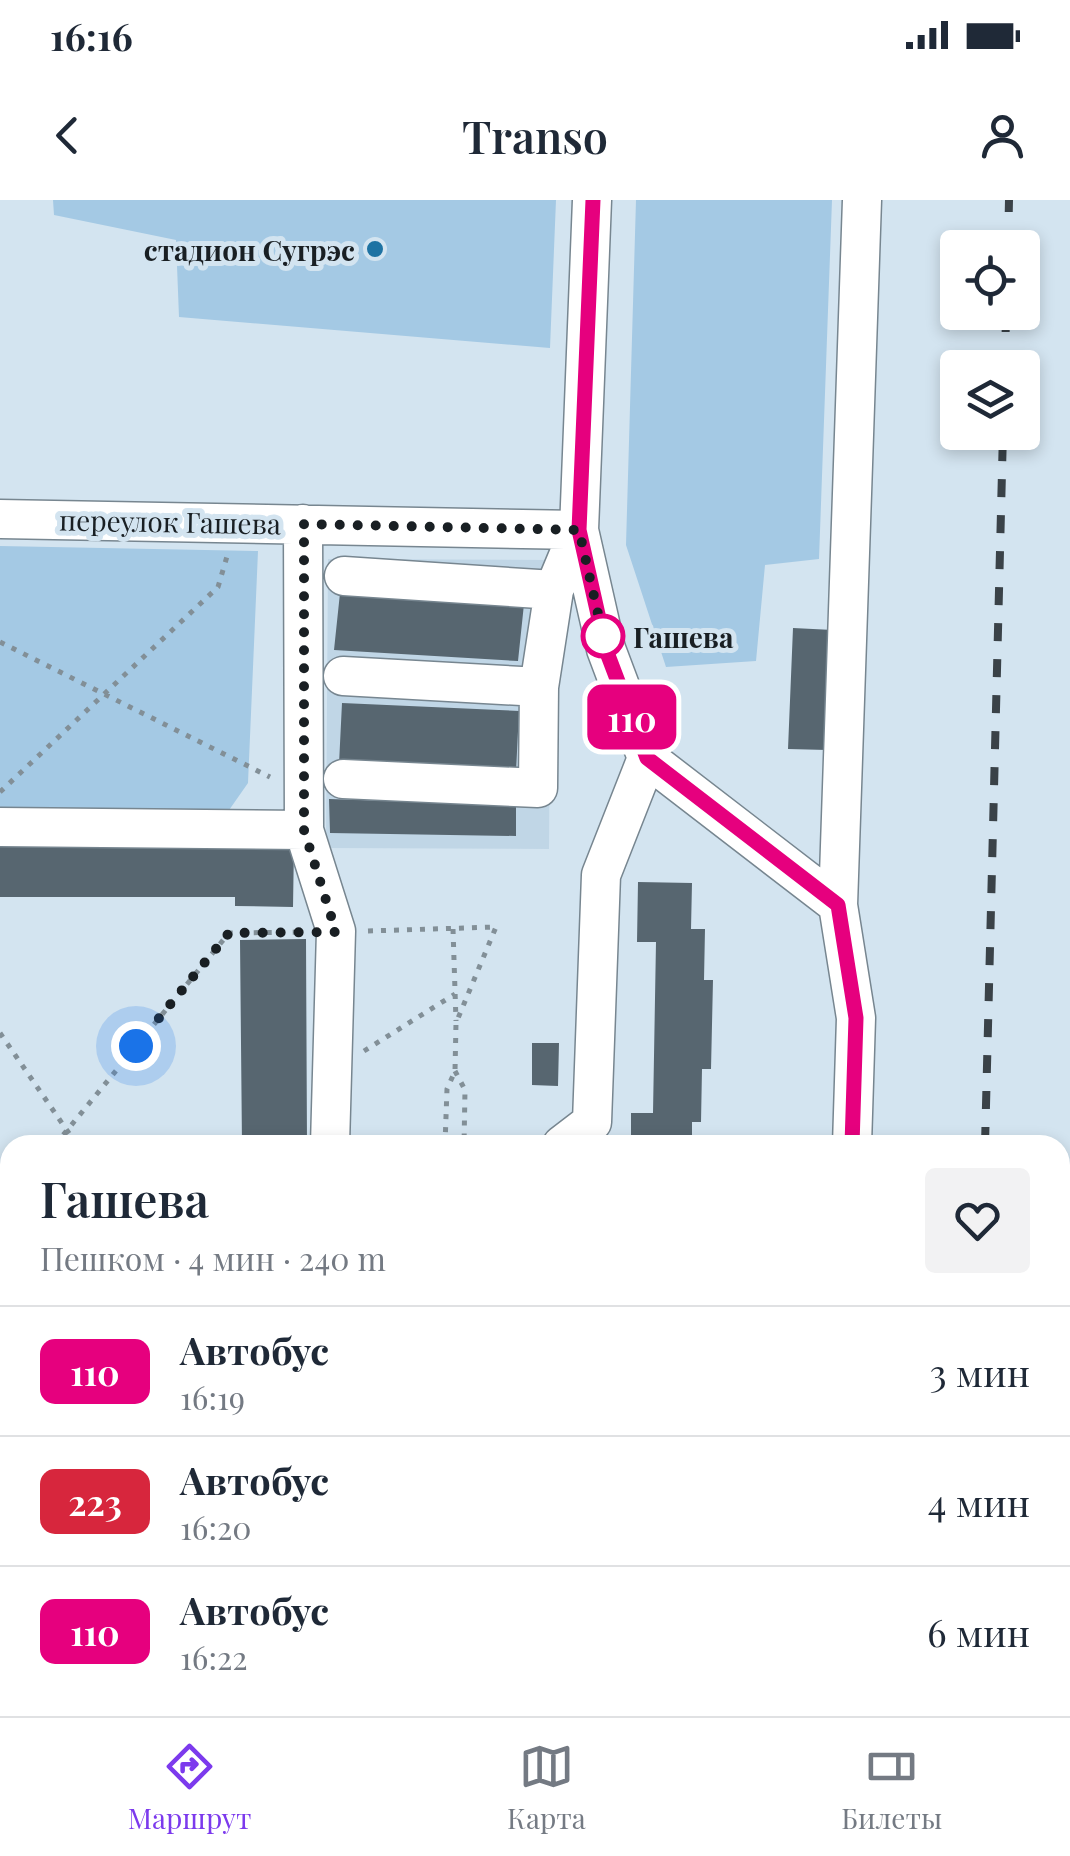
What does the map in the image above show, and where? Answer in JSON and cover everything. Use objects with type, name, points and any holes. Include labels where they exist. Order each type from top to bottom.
[{"type":"street","points":[[592,200],[579,530],[606,650],[647,758],[838,905]]},
{"type":"street","points":[[852,1135],[856,1018],[838,905],[862,200]]},
{"type":"street","name":"переулок Гашева","points":[[0,518],[579,530]]},
{"type":"street","points":[[304,524],[304,813],[336,932],[330,1135]]},
{"type":"street","points":[[343,778],[538,788],[539,687],[554,590],[579,530]]},
{"type":"street","points":[[344,576],[554,590]]},
{"type":"street","points":[[342,676],[539,687]]},
{"type":"street","points":[[575,1135],[592,1122],[601,875],[647,758]]},
{"type":"street","points":[[0,827],[304,813]]},
{"type":"path","points":[[0,792],[218,588],[237,521]]},
{"type":"path","points":[[0,642],[104,694],[304,813]]},
{"type":"path","points":[[64,1135],[229,933],[496,927],[456,1023]]},
{"type":"path","points":[[445,1135],[447,1089],[455,1071],[453,930]]},
{"type":"path","points":[[332,1071],[455,994]]},
{"type":"path","points":[[0,1032],[70,1135]]},
{"type":"path","points":[[455,1071],[465,1090],[464,1135]]},
{"type":"shaded area","points":[[53,200],[556,200],[550,348],[179,317],[176,240],[54,215]]},
{"type":"shaded area","points":[[636,200],[832,200],[819,559],[765,565],[756,661],[666,667],[626,545]]},
{"type":"shaded area","points":[[0,546],[258,551],[248,783],[227,813],[0,809]]},
{"type":"shaded area","points":[[328,559],[551,560],[549,849],[326,848]]},
{"type":"building","points":[[340,593],[524,604],[518,661],[334,650]]},
{"type":"building","points":[[793,628],[833,630],[827,750],[788,749]]},
{"type":"building","points":[[342,703],[519,711],[516,772],[339,764]]},
{"type":"building","points":[[329,799],[516,805],[516,836],[330,833]]},
{"type":"building","points":[[0,841],[294,844],[293,907],[235,906],[235,897],[0,897]]},
{"type":"building","points":[[638,882],[692,883],[691,929],[705,929],[704,980],[713,980],[711,1069],[702,1069],[701,1122],[692,1122],[692,1135],[631,1135],[631,1113],[653,1113],[656,942],[637,942]]},
{"type":"building","points":[[306,939],[307,1135],[242,1135],[240,940]]},
{"type":"building","points":[[532,1043],[559,1043],[558,1086],[532,1085]]},
{"type":"railway","points":[[1008,230],[1009,200]]},
{"type":"railway","points":[[1005,350],[1006,330]]},
{"type":"railway","points":[[985,1135],[1003,450]]},
{"type":"bus line","name":"110","points":[[593,200],[579,530],[606,650],[647,758],[838,905],[856,1018],[852,1135]]},
{"type":"place","name":"стадион Сугрэс","points":[[375,249]]},
{"type":"place","name":"Гашева","points":[[603,636]]},
{"type":"route","points":[[136,1046],[229,933],[336,932],[304,830],[304,524],[579,530],[603,636]]}]
